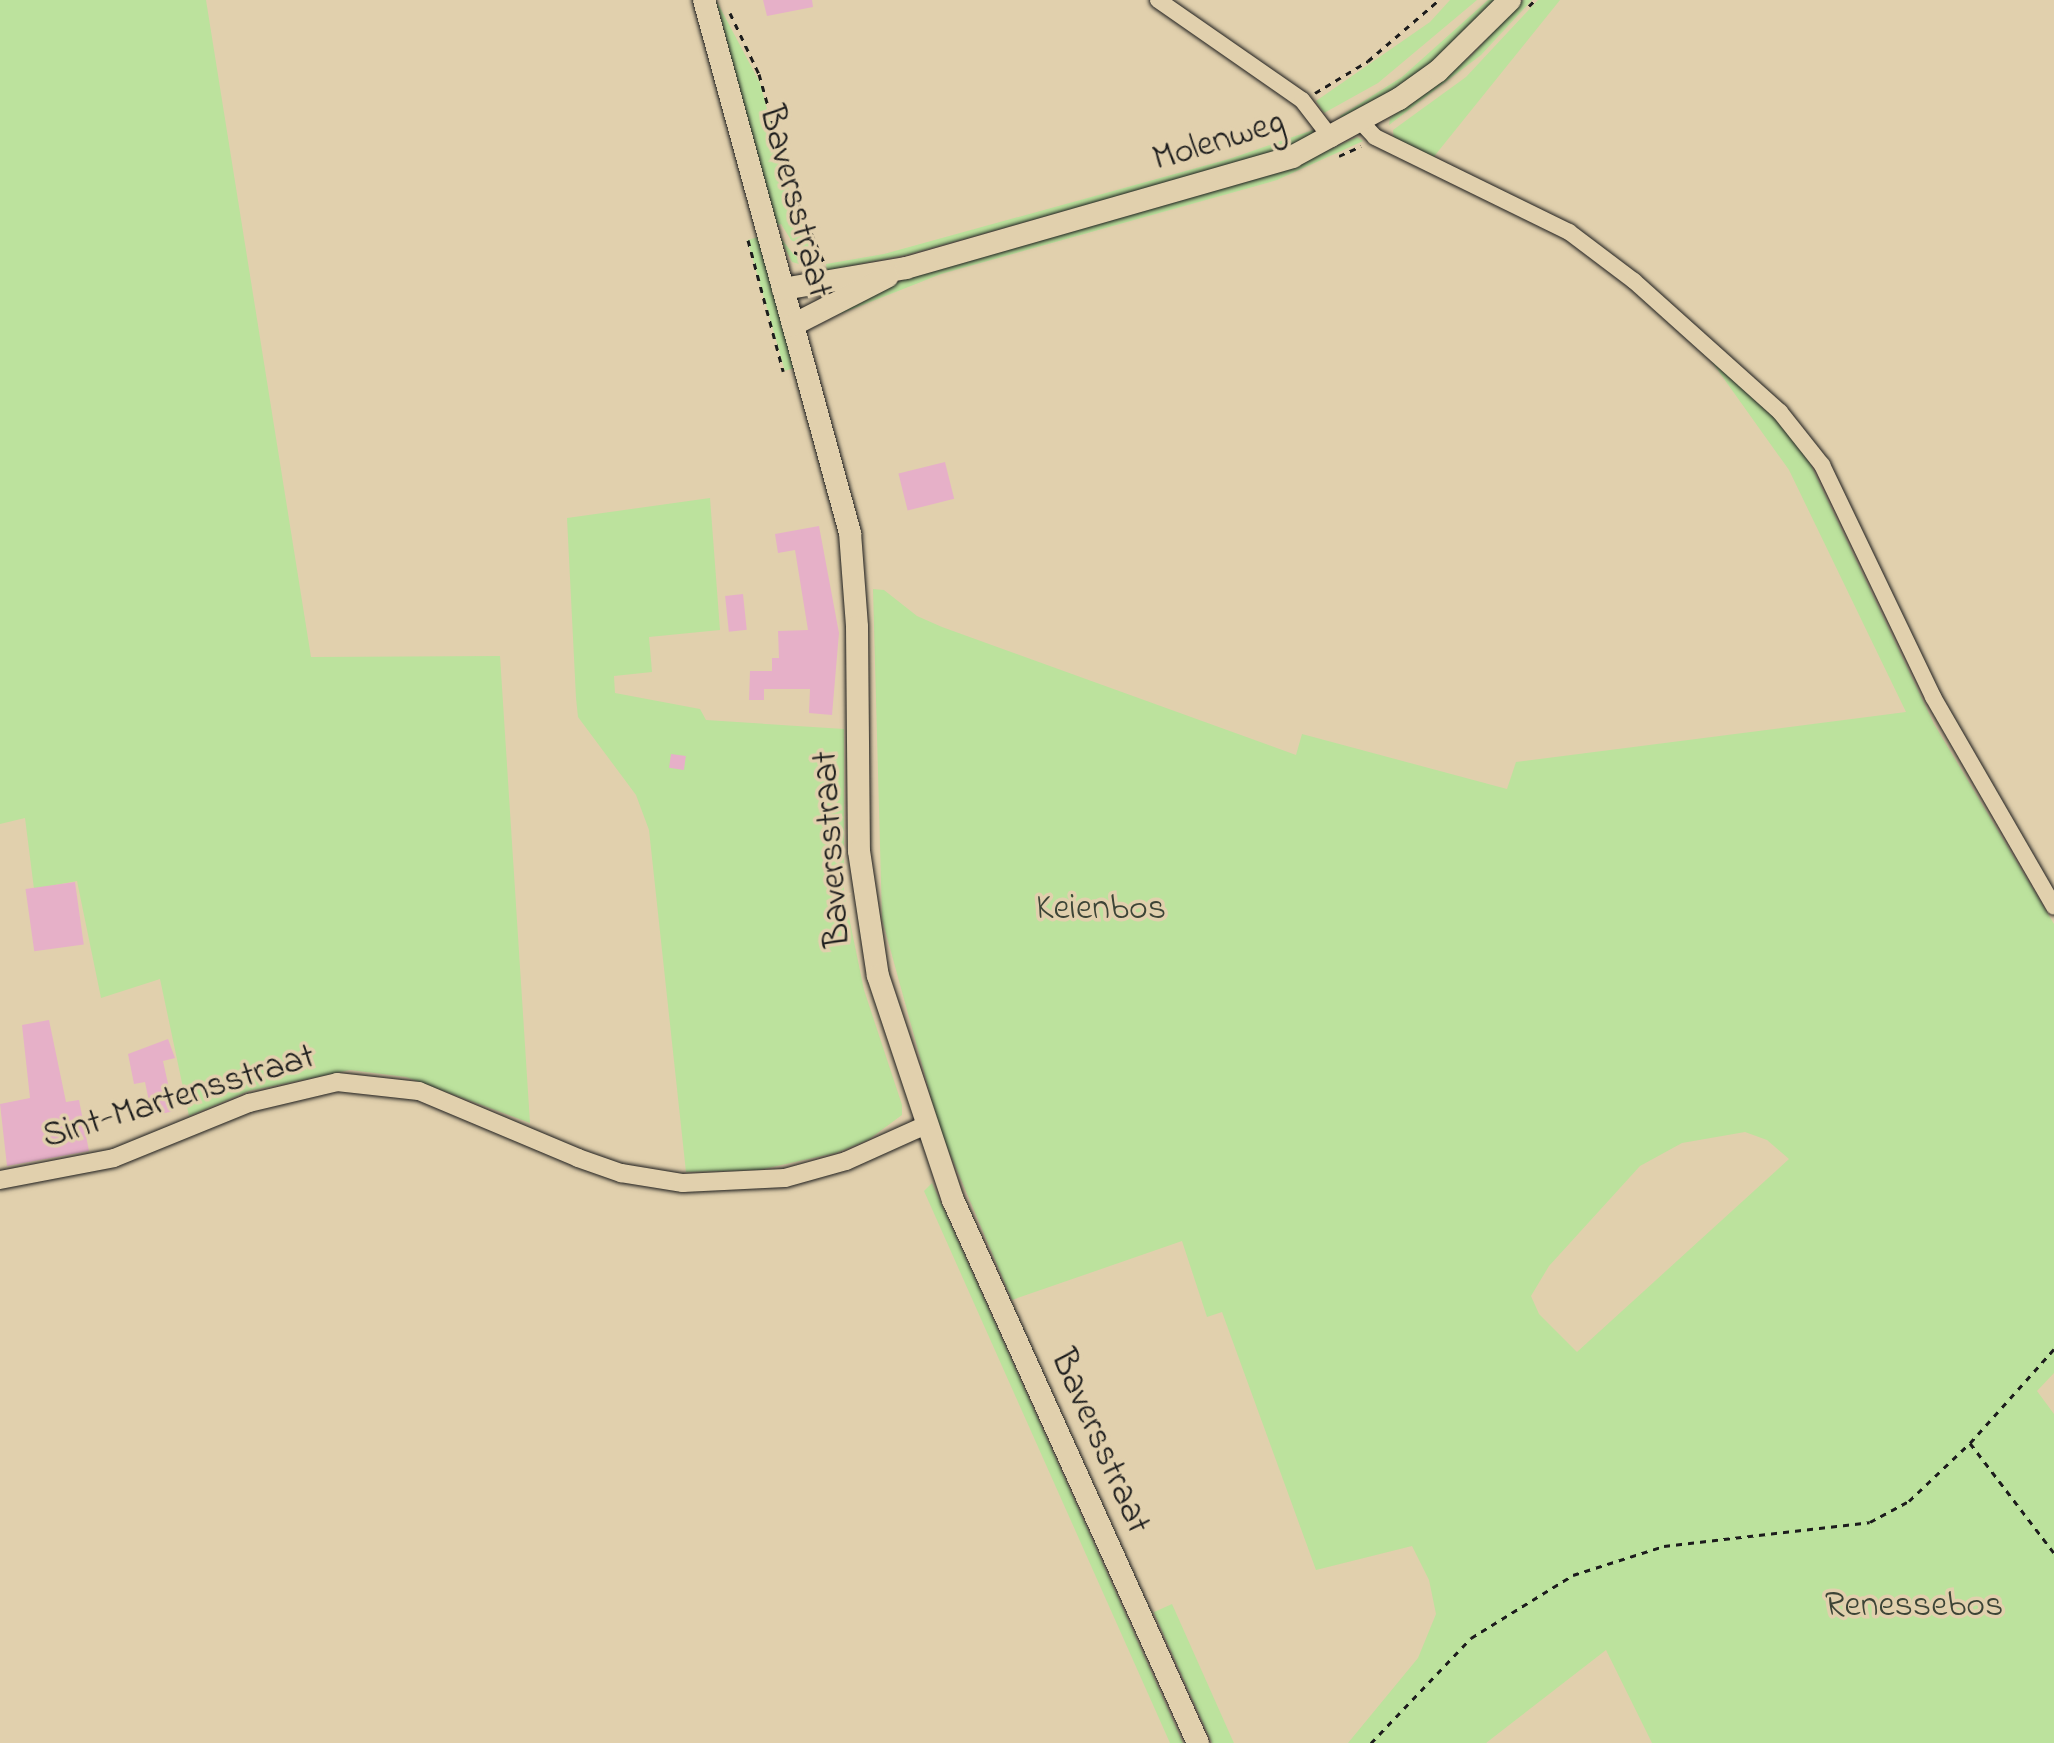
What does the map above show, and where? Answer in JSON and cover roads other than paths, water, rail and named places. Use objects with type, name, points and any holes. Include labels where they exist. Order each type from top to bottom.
[{"type":"main road","name":"Baversstraat","points":[[704,0],[850,533],[857,627],[859,851],[868,932],[924,1126],[953,1200],[1198,1743]]},
{"type":"main road","name":"Molenweg","points":[[783,289],[906,268],[1253,170],[1332,139],[1362,123],[1438,71],[1510,0]]},
{"type":"main road","name":"Molenweg","points":[[793,325],[906,268]]},
{"type":"street","points":[[1158,0],[1302,100],[1332,139]]},
{"type":"street","points":[[1362,123],[1375,137],[1569,232],[1634,281],[1780,412],[1822,465],[1933,697],[2054,907]]},
{"type":"street","name":"Sint-Martensstraat","points":[[0,1180],[114,1158],[249,1103],[337,1082],[419,1091],[592,1163],[683,1183],[785,1178],[846,1161],[924,1126]]},
{"type":"park label","name":"Keienbos","points":[[1101,910]]},
{"type":"park label","name":"Renessebos","points":[[1914,1607]]}]
